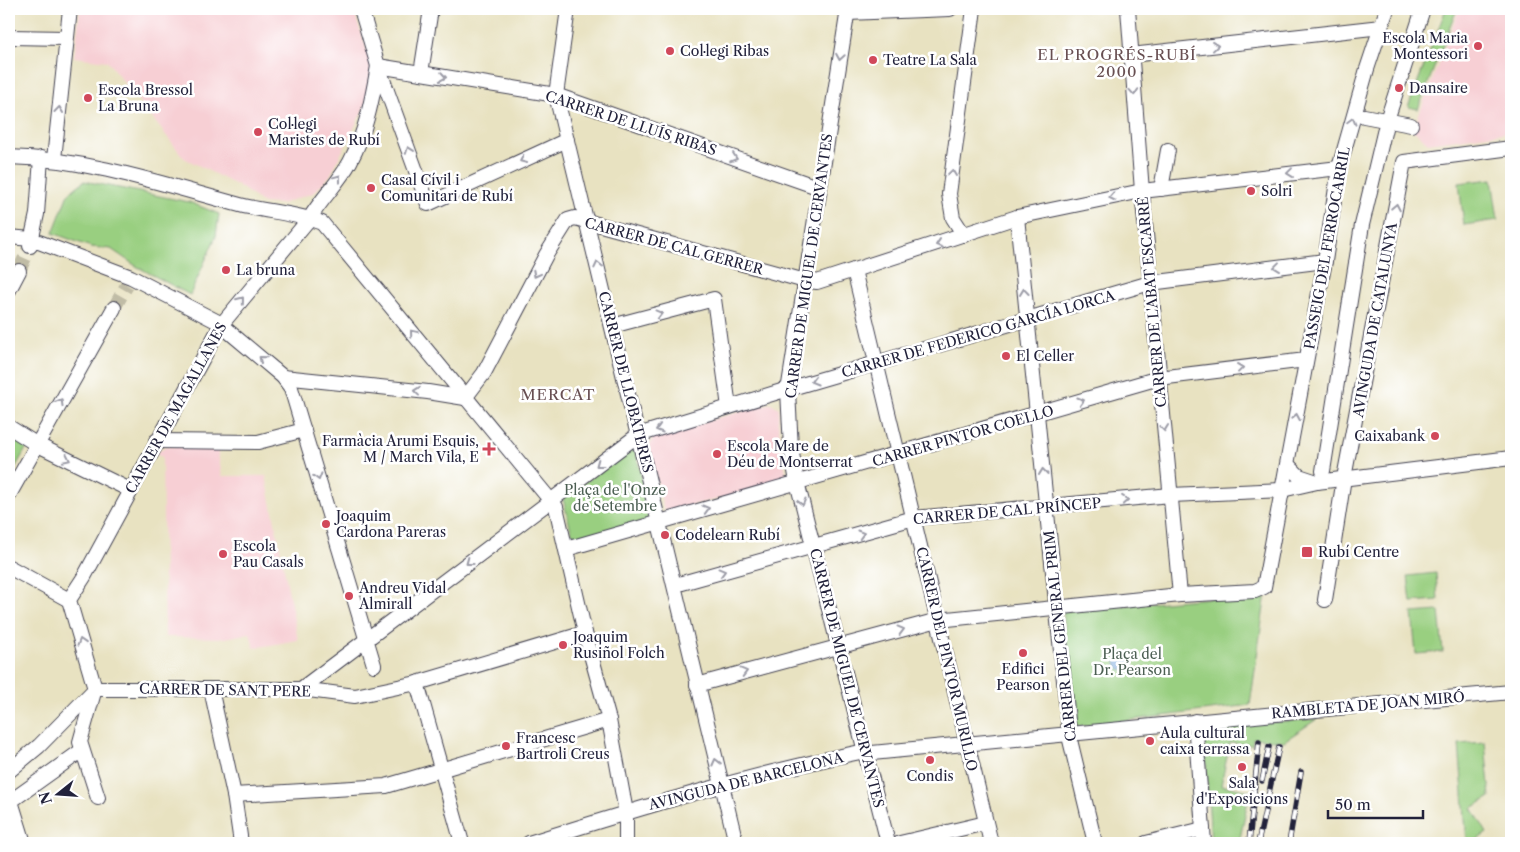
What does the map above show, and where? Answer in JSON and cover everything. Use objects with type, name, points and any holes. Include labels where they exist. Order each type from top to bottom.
[{"type":"street","points":[[31,243],[47,158],[70,9]]},
{"type":"street","points":[[361,9],[378,66],[428,204],[567,140]]},
{"type":"street","points":[[421,73],[431,9]]},
{"type":"street","points":[[556,95],[568,9]]},
{"type":"street","points":[[847,11],[950,9]]},
{"type":"street","points":[[964,236],[953,218],[949,194],[974,9]]},
{"type":"street","name":"CARRER DE L'ABAT ESCARRÉ","points":[[1128,9],[1150,283],[1180,595]]},
{"type":"street","name":"PASSEIG DEL FERROCARRIL","points":[[1180,595],[1255,591],[1264,586],[1325,261],[1339,168],[1387,9]]},
{"type":"street","points":[[1288,465],[1299,476],[1320,476],[1362,225],[1387,120],[1423,9]]},
{"type":"street","name":"CARRER DE MIGUEL DE CERVANTES","points":[[847,11],[788,389],[791,448],[797,482],[888,843]]},
{"type":"street","points":[[1131,55],[1381,27]]},
{"type":"street","points":[[9,37],[66,38]]},
{"type":"street","name":"CARRER DE LLUÍS RIBAS","points":[[378,66],[556,95],[820,188]]},
{"type":"street","name":"CARRER DE MAGALLANES","points":[[69,600],[84,577],[221,324],[310,218],[349,164],[361,138],[371,106],[378,66]]},
{"type":"street","name":"CARRER DE LLOBATERES","points":[[556,95],[736,843]]},
{"type":"street","points":[[1364,116],[1411,125]]},
{"type":"street","name":"AVINGUDA DE CATALUNYA","points":[[1325,600],[1344,478],[1404,162],[1511,148]]},
{"type":"street","points":[[1162,189],[1168,150]]},
{"type":"street","points":[[9,157],[47,158],[156,180],[243,206],[310,218],[322,223],[556,507],[585,634],[609,720],[626,812],[626,843]]},
{"type":"street","points":[[805,281],[817,282],[964,236],[1017,217],[1142,192],[1339,168]]},
{"type":"street","name":"CARRER DEL GENERAL PRIM","points":[[1017,217],[1055,607],[1070,733],[1095,843]]},
{"type":"street","name":"CARRER DE CAL GERRER","points":[[465,398],[484,373],[546,255],[568,220],[575,218],[805,281]]},
{"type":"street","points":[[9,237],[31,243],[129,281],[221,324],[283,377],[291,388],[374,665]]},
{"type":"street","name":"CARRER DE FEDERICO GARCÍA LORCA","points":[[301,689],[638,435],[1150,283],[1325,261]]},
{"type":"street","name":"CARRER DEL PINTOR MURILLO","points":[[854,270],[991,843]]},
{"type":"street","points":[[9,290],[20,271]]},
{"type":"street","points":[[612,326],[714,299],[729,407]]},
{"type":"street","points":[[9,495],[114,308]]},
{"type":"street","name":"CARRER PINTOR COELLO","points":[[566,549],[1037,415],[1159,378],[1306,360]]},
{"type":"street","points":[[283,377],[428,392],[465,398]]},
{"type":"street","points":[[9,427],[36,444],[130,490]]},
{"type":"street","points":[[156,441],[258,442],[304,430]]},
{"type":"street","name":"CARRER DE CAL PRÍNCEP","points":[[675,585],[914,518],[1171,495],[1282,490],[1320,476],[1344,478],[1511,458]]},
{"type":"street","points":[[9,568],[69,600],[95,689],[80,742],[81,752],[98,798]]},
{"type":"street","points":[[697,685],[938,620],[1180,595]]},
{"type":"street","name":"CARRER DE SANT PERE","points":[[95,689],[301,689],[355,696],[417,683],[585,634]]},
{"type":"street","points":[[417,683],[462,843]]},
{"type":"street","points":[[9,770],[39,746],[95,689]]},
{"type":"street","points":[[211,689],[234,795],[241,843]]},
{"type":"street","name":"RAMBLETA DE JOAN MIRÓ","points":[[1195,722],[1511,692]]},
{"type":"street","points":[[234,795],[386,786],[609,720]]},
{"type":"street","points":[[1195,722],[1204,843]]},
{"type":"street","name":"AVINGUDA DE BARCELONA","points":[[530,843],[626,812],[808,762],[865,752],[1195,722]]},
{"type":"street","points":[[18,835],[11,801],[81,752]]},
{"type":"street","points":[[900,843],[986,823]]},
{"type":"street","points":[[1146,843],[1203,829]]},
{"type":"shaded area","name":"Col·legi Maristes de Rubí","points":[[80,9],[353,9],[372,65],[366,104],[330,176],[313,193],[281,204],[262,203],[242,188],[184,158],[107,61],[74,57]]},
{"type":"shaded area","name":"Escola Maria Montessori","points":[[1459,9],[1511,9],[1511,132],[1428,143],[1413,130]]},
{"type":"shaded area","name":"Escola Mare de Déu de Montserrat","points":[[771,403],[779,408],[778,422],[787,479],[715,500],[664,511],[649,446],[654,436]]},
{"type":"shaded area","name":"Escola Pau Casals","points":[[166,446],[217,448],[222,476],[266,476],[298,640],[254,648],[250,633],[226,638],[165,637],[162,456],[157,456],[159,451]]},
{"type":"green space","points":[[1446,9],[1457,9],[1418,109],[1408,107]]},
{"type":"green space","points":[[1492,179],[1498,220],[1464,225],[1459,183]]},
{"type":"green space","points":[[84,181],[189,202],[219,214],[216,236],[190,295],[136,266],[111,249],[91,247],[53,233],[68,194]]},
{"type":"green space","points":[[9,435],[28,445],[9,479]]},
{"type":"green space","name":"Plaça de l'Onze de Setembre","points":[[634,445],[652,520],[574,542],[563,499]]},
{"type":"green space","points":[[1436,573],[1438,600],[1411,602],[1408,576]]},
{"type":"green space","name":"Plaça del Dr. Pearson","points":[[1266,593],[1250,705],[1076,727],[1063,611]]},
{"type":"green space","points":[[1439,611],[1443,652],[1416,654],[1412,613]]},
{"type":"green space","points":[[1317,719],[1284,741],[1253,738],[1252,745],[1230,743],[1221,785],[1250,791],[1239,843],[1211,843],[1205,745],[1209,735],[1223,726]]},
{"type":"green space","points":[[1485,742],[1490,797],[1472,808],[1487,833],[1472,843],[1467,843],[1459,744]]},
{"type":"water","points":[[1121,654],[1127,654],[1132,659],[1130,668],[1121,670],[1116,665],[1116,659]]},
{"type":"tunnel","points":[[19,271],[30,246]]},
{"type":"tunnel","points":[[114,308],[127,285]]},
{"type":"railway","points":[[1249,843],[1259,742]]},
{"type":"railway","points":[[1262,781],[1269,747]]},
{"type":"railway","points":[[1258,843],[1279,747]]},
{"type":"railway","points":[[1289,843],[1301,772]]},
{"type":"place","name":"Escola Maria Montessori","points":[[1478,46]]},
{"type":"place","name":"Col·legi Ribas","points":[[670,51]]},
{"type":"place","name":"Teatre La Sala","points":[[873,60]]},
{"type":"place","name":"Dansaire","points":[[1399,88]]},
{"type":"place","name":"Escola Bressol La Bruna","points":[[88,98]]},
{"type":"place","name":"Col·legi Maristes de Rubí","points":[[258,132]]},
{"type":"place","name":"Casal Cívil i Comunitari de Rubí","points":[[371,188]]},
{"type":"place","name":"Solri","points":[[1251,191]]},
{"type":"place","name":"La bruna","points":[[226,270]]},
{"type":"place","name":"El Celler","points":[[1006,356]]},
{"type":"place","name":"Caixabank","points":[[1435,436]]},
{"type":"place","name":"Farmàcia Arumi Esquis, M / March Vila, E","points":[[489,449]]},
{"type":"place","name":"Escola Mare de Déu de Montserrat","points":[[717,454]]},
{"type":"place","name":"Joaquim Cardona Pareras","points":[[326,524]]},
{"type":"place","name":"Codelearn Rubí","points":[[665,535]]},
{"type":"place","name":"Rubí Centre","points":[[1307,552]]},
{"type":"place","name":"Escola Pau Casals","points":[[223,554]]},
{"type":"place","name":"Andreu Vidal Almirall","points":[[349,596]]},
{"type":"place","name":"Joaquim Rusiñol Folch","points":[[563,645]]},
{"type":"place","name":"Edifici Pearson","points":[[1023,653]]},
{"type":"place","name":"Aula cultural caixa terrassa","points":[[1150,741]]},
{"type":"place","name":"Francesc Bartroli Creus","points":[[506,746]]},
{"type":"place","name":"Condis","points":[[930,760]]},
{"type":"place","name":"Sala d'Exposicions","points":[[1242,767]]},
{"type":"district","name":"EL PROGRÉS-RUBÍ 2000","points":[[1117,64]]},
{"type":"district","name":"MERCAT","points":[[558,395]]}]
